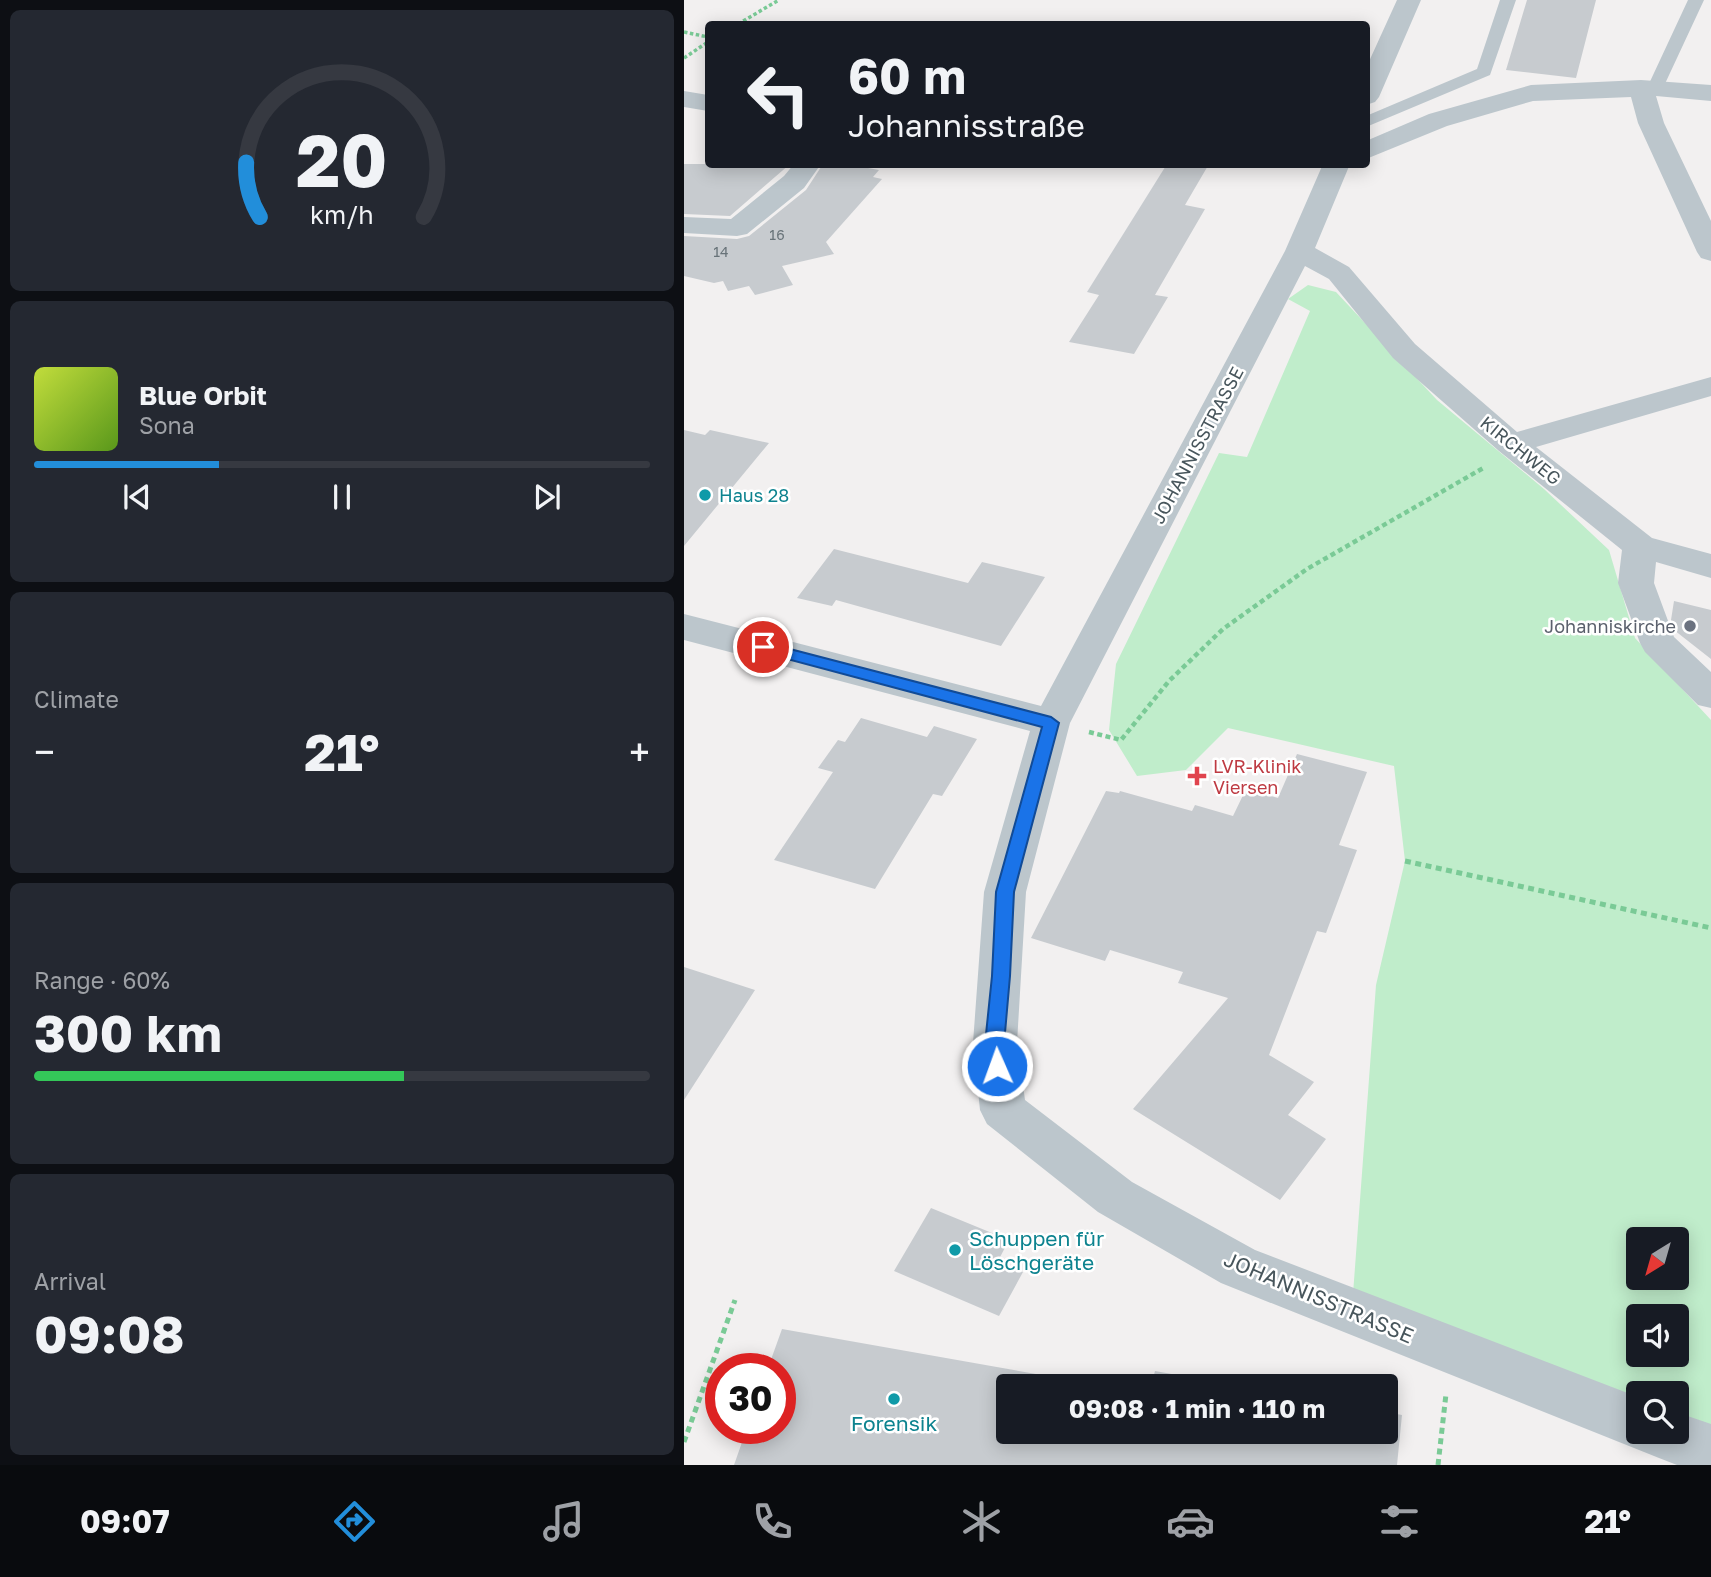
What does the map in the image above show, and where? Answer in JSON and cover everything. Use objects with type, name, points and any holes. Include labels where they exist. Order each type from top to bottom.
[{"type":"street","points":[[1370,88],[1409,0]]},
{"type":"street","points":[[1648,88],[1651,123],[1711,252]]},
{"type":"street","points":[[1370,149],[1438,120],[1531,93],[1648,88],[1711,93]]},
{"type":"street","points":[[684,99],[705,102]]},
{"type":"street","points":[[684,225],[737,229],[794,182],[805,168]]},
{"type":"street","name":"JOHANNISSTRASSE","points":[[1335,168],[1299,251],[1051,723],[1005,892],[995,1044],[1003,1110],[1115,1197],[1238,1266],[1626,1418]]},
{"type":"street","name":"KIRCHWEG","points":[[1299,251],[1339,273],[1404,351],[1514,446],[1640,546],[1711,566]]},
{"type":"street","points":[[1514,446],[1711,386]]},
{"type":"street","points":[[1640,546],[1635,583],[1658,643],[1711,695]]},
{"type":"street","points":[[684,626],[1051,723]]},
{"type":"street","points":[[1689,1443],[1711,1451]]},
{"type":"lane","points":[[1370,120],[1484,72],[1508,0]]},
{"type":"lane","points":[[1648,88],[1696,0]]},
{"type":"path","points":[[743,21],[779,0]]},
{"type":"path","points":[[684,32],[705,36]]},
{"type":"path","points":[[684,58],[705,45]]},
{"type":"path","points":[[1051,723],[1120,740],[1169,681],[1223,629],[1307,569],[1514,446]]},
{"type":"path","points":[[1405,861],[1711,928]]},
{"type":"path","points":[[684,1442],[735,1300]]},
{"type":"path","points":[[1438,1465],[1452,1352]]},
{"type":"green space","points":[[1308,285],[1336,292],[1437,400],[1544,489],[1609,550],[1635,638],[1711,720],[1711,1426],[1689,1418],[1689,1381],[1626,1381],[1626,1395],[1353,1294],[1376,985],[1405,861],[1394,766],[1228,728],[1186,770],[1137,776],[1109,730],[1116,664],[1219,453],[1247,457],[1310,311],[1288,299]]},
{"type":"building","points":[[1527,0],[1596,0],[1576,78],[1506,70]]},
{"type":"building","points":[[684,164],[705,164],[705,168],[785,168],[730,216],[684,214]]},
{"type":"building","points":[[820,168],[868,168],[879,170],[873,177],[882,179],[826,242],[834,254],[782,266],[793,285],[755,295],[749,286],[728,291],[723,281],[714,283],[684,276],[684,236],[737,239],[749,236],[806,190]]},
{"type":"building","points":[[1164,168],[1207,168],[1185,205],[1205,209],[1155,295],[1168,297],[1134,354],[1069,342],[1099,295],[1087,292]]},
{"type":"building","name":"Haus 28","points":[[684,430],[705,435],[710,430],[769,443],[684,546]]},
{"type":"building","points":[[834,549],[968,583],[982,562],[1045,577],[1001,646],[836,600],[832,606],[797,598]]},
{"type":"building","name":"Johanniskirche","points":[[1674,601],[1711,610],[1711,659],[1674,630],[1671,620]]},
{"type":"building","points":[[861,718],[927,737],[934,726],[977,739],[942,796],[933,794],[875,889],[774,860],[833,772],[818,768],[838,740],[845,742]]},
{"type":"building","points":[[1297,754],[1367,772],[1339,845],[1357,850],[1326,933],[1317,931],[1269,1055],[1314,1082],[1288,1115],[1326,1139],[1280,1200],[1133,1109],[1228,998],[1178,983],[1183,972],[1110,950],[1105,961],[1031,938],[1106,791],[1120,791],[1192,811],[1195,805],[1233,816],[1246,789],[1278,798]]},
{"type":"building","points":[[684,967],[755,990],[684,1100]]},
{"type":"building","name":"Schuppen für Löschgeräte","points":[[931,1208],[1009,1240],[998,1261],[1023,1272],[999,1316],[894,1271]]},
{"type":"building","name":"Forensik","points":[[782,1329],[1036,1374],[996,1374],[996,1444],[1398,1444],[1398,1414],[1402,1415],[1397,1465],[734,1465],[741,1444],[796,1444],[796,1353],[773,1353]]},
{"type":"place","name":"Haus 28","points":[[705,495]]},
{"type":"place","name":"Johanniskirche","points":[[1690,626]]},
{"type":"place","name":"LVR-Klinik Viersen","points":[[1197,776]]},
{"type":"place","name":"Schuppen für Löschgeräte","points":[[955,1250]]},
{"type":"place","name":"Forensik","points":[[894,1399]]},
{"type":"route","points":[[763,647],[1051,723],[1005,892],[995,1044],[997,1066]]}]
